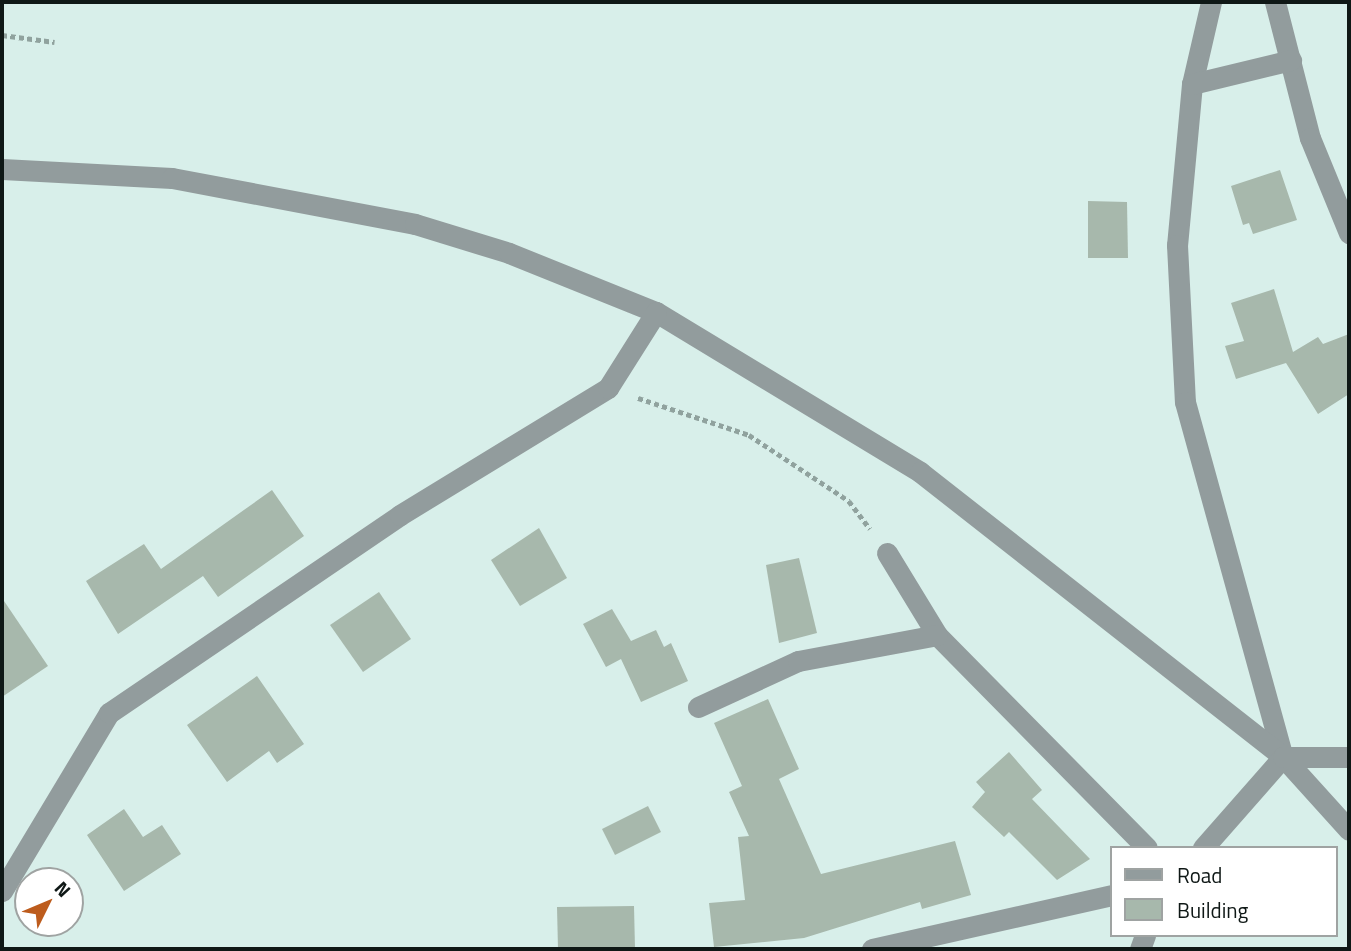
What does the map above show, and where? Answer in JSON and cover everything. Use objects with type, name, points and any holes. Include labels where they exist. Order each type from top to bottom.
[{"type":"street","points":[[1211,2],[1192,84],[1177,245],[1185,402],[1283,757]]},
{"type":"street","points":[[1275,2],[1310,138],[1349,233]]},
{"type":"street","points":[[1192,84],[1291,60]]},
{"type":"street","points":[[2,169],[172,178],[415,223],[509,253],[656,312],[920,472],[1283,757],[1349,830]]},
{"type":"street","points":[[2,891],[109,713],[400,515],[608,388],[656,312]]},
{"type":"street","points":[[887,553],[937,635],[1145,846]]},
{"type":"street","points":[[698,707],[798,661],[937,635]]},
{"type":"street","points":[[1204,846],[1283,757],[1349,757]]},
{"type":"street","points":[[872,949],[1110,895]]},
{"type":"path","points":[[2,35],[55,42]]},
{"type":"path","points":[[608,388],[750,435],[849,501],[887,553]]},
{"type":"building","points":[[1280,170],[1297,220],[1253,234],[1249,223],[1243,225],[1231,186]]},
{"type":"building","points":[[1088,201],[1127,202],[1128,258],[1088,258]]},
{"type":"building","points":[[1274,289],[1293,352],[1318,337],[1323,344],[1349,334],[1349,394],[1318,414],[1286,363],[1236,379],[1225,346],[1244,341],[1231,303]]},
{"type":"building","points":[[272,490],[304,536],[218,597],[203,576],[118,634],[86,581],[144,544],[161,569]]},
{"type":"building","points":[[539,528],[567,578],[520,606],[491,560]]},
{"type":"building","points":[[799,558],[817,633],[779,643],[766,565]]},
{"type":"building","points":[[379,592],[411,639],[363,672],[330,625]]},
{"type":"building","points":[[2,598],[48,666],[2,697]]},
{"type":"building","points":[[612,609],[631,641],[656,630],[664,647],[671,643],[688,681],[641,702],[621,659],[606,667],[583,624]]},
{"type":"building","points":[[257,676],[304,744],[277,763],[269,751],[227,782],[187,725]]},
{"type":"building","points":[[768,699],[799,769],[779,779],[821,874],[955,841],[971,895],[922,909],[920,902],[804,938],[714,947],[709,903],[745,900],[738,837],[749,836],[729,792],[742,786],[714,723]]},
{"type":"building","points":[[1009,752],[1042,790],[1032,799],[1090,859],[1057,880],[1009,832],[1004,837],[972,807],[985,792],[976,782]]},
{"type":"building","points":[[648,806],[661,832],[615,855],[602,829]]},
{"type":"building","points":[[124,809],[143,837],[162,825],[181,854],[124,891],[87,835]]},
{"type":"building","points":[[634,906],[635,949],[558,949],[557,907]]}]
